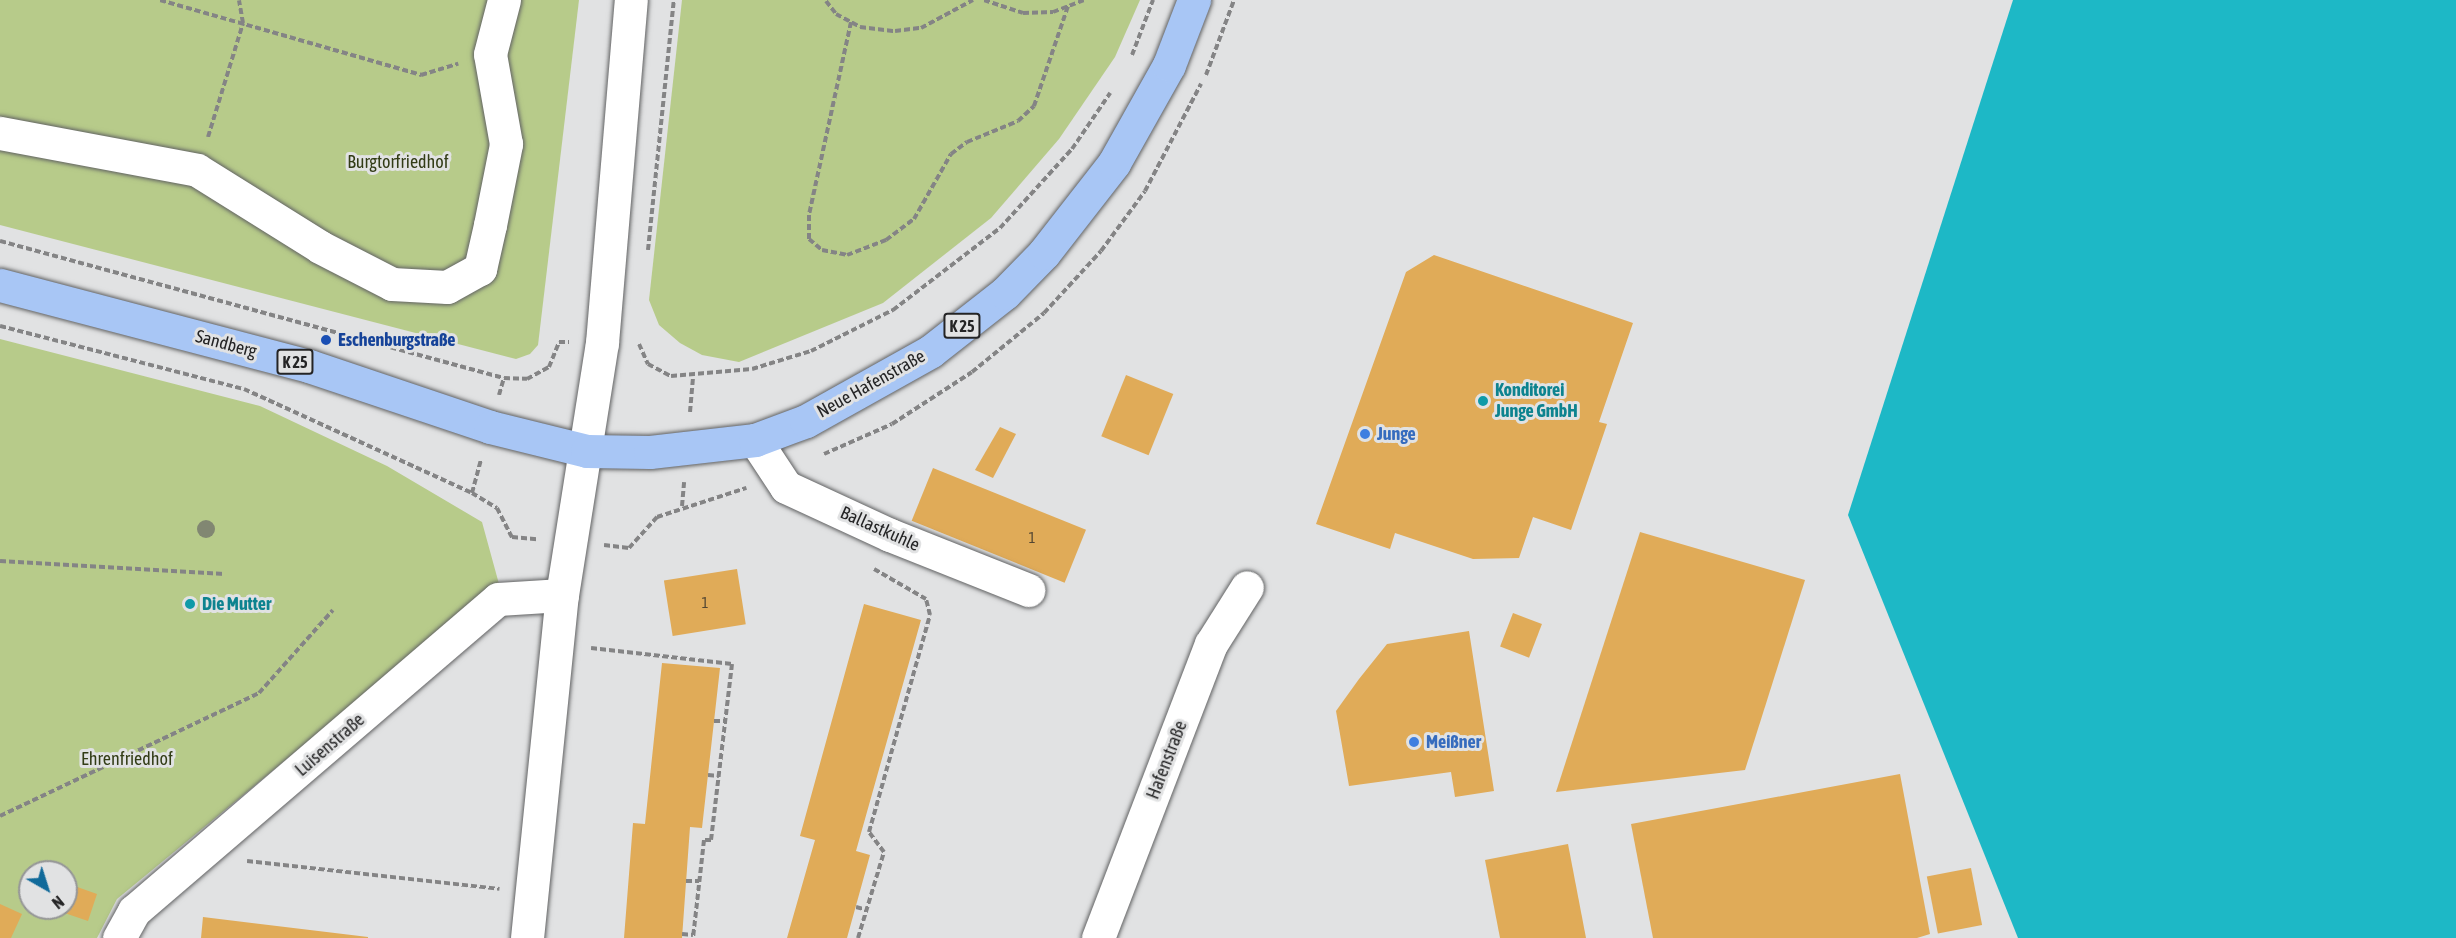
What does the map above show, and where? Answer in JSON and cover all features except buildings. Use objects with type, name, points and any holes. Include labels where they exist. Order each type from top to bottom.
[{"type":"main road","name":"Neue Hafenstraße","points":[[587,451],[650,452],[755,440],[807,421],[931,351],[1005,293],[1036,261],[1114,163],[1169,65],[1194,0]]},
{"type":"main road","name":"Sandberg","points":[[0,285],[309,366],[490,427],[587,451]]},
{"type":"street","points":[[0,133],[198,170],[320,247],[392,284],[447,287],[480,269],[506,144],[490,54],[504,0]]},
{"type":"street","points":[[527,938],[562,595],[587,451],[602,343],[631,0]]},
{"type":"street","name":"Ballastkuhle","points":[[755,440],[786,487],[890,535],[1028,590]]},
{"type":"street","name":"Hafenstraße","points":[[1098,938],[1211,644],[1247,587]]},
{"type":"street","name":"Luisenstraße","points":[[119,938],[134,911],[201,856],[498,598],[562,595]]},
{"type":"path","points":[[160,0],[421,75]]},
{"type":"path","points":[[198,170],[243,23],[239,0]]},
{"type":"path","points":[[647,260],[674,0]]},
{"type":"path","points":[[826,1],[851,22],[877,30],[921,28],[973,0]]},
{"type":"path","points":[[984,0],[1023,13],[1053,12],[1084,0]]},
{"type":"path","points":[[1130,59],[1153,0]]},
{"type":"path","points":[[851,22],[809,215],[809,239],[822,250],[847,255],[886,240],[914,219],[951,154],[967,142],[1018,121],[1034,106],[1068,6]]},
{"type":"path","points":[[640,331],[638,343],[648,364],[671,376],[752,369],[810,351],[893,310],[1000,228],[1072,149],[1114,87]]},
{"type":"path","points":[[0,241],[504,378],[527,379],[549,367],[559,342],[602,343]]},
{"type":"path","points":[[0,326],[244,388],[472,493],[497,508],[512,537],[629,548],[657,518],[682,506]]},
{"type":"path","points":[[0,561],[225,574]]},
{"type":"path","points":[[858,938],[884,852],[869,832],[930,615],[926,599],[868,565]]},
{"type":"path","points":[[0,816],[259,693],[333,610]]},
{"type":"path","points":[[558,644],[732,664],[711,840],[704,840],[693,937],[682,934]]},
{"type":"path","points":[[905,677],[912,679]]},
{"type":"path","points":[[714,721],[725,721]]},
{"type":"path","points":[[889,736],[896,738]]},
{"type":"path","points":[[708,775],[719,776]]},
{"type":"path","points":[[873,793],[880,794]]},
{"type":"path","points":[[201,856],[532,893]]},
{"type":"path","points":[[686,881],[699,882]]},
{"type":"path","points":[[856,908],[867,909]]},
{"type":"green space","name":"Burgtorfriedhof","points":[[0,0],[579,0],[538,345],[530,354],[516,359],[0,225]]},
{"type":"green space","points":[[682,0],[1140,0],[1115,57],[1059,139],[991,218],[883,303],[739,362],[702,355],[680,343],[659,325],[649,300]]},
{"type":"green space","name":"Ehrenfriedhof","points":[[0,339],[260,406],[387,466],[482,522],[499,584],[117,899],[97,938],[0,938]]},
{"type":"water","points":[[2013,0],[2456,0],[2456,938],[2018,938],[1848,515]]},
{"type":"place","name":"Eschenburgstraße","points":[[326,340]]},
{"type":"place","name":"Konditorei Junge GmbH","points":[[1483,401]]},
{"type":"place","name":"Junge","points":[[1365,434]]},
{"type":"place","name":"Die Mutter","points":[[190,604]]},
{"type":"place","name":"Meißner","points":[[1414,742]]}]
